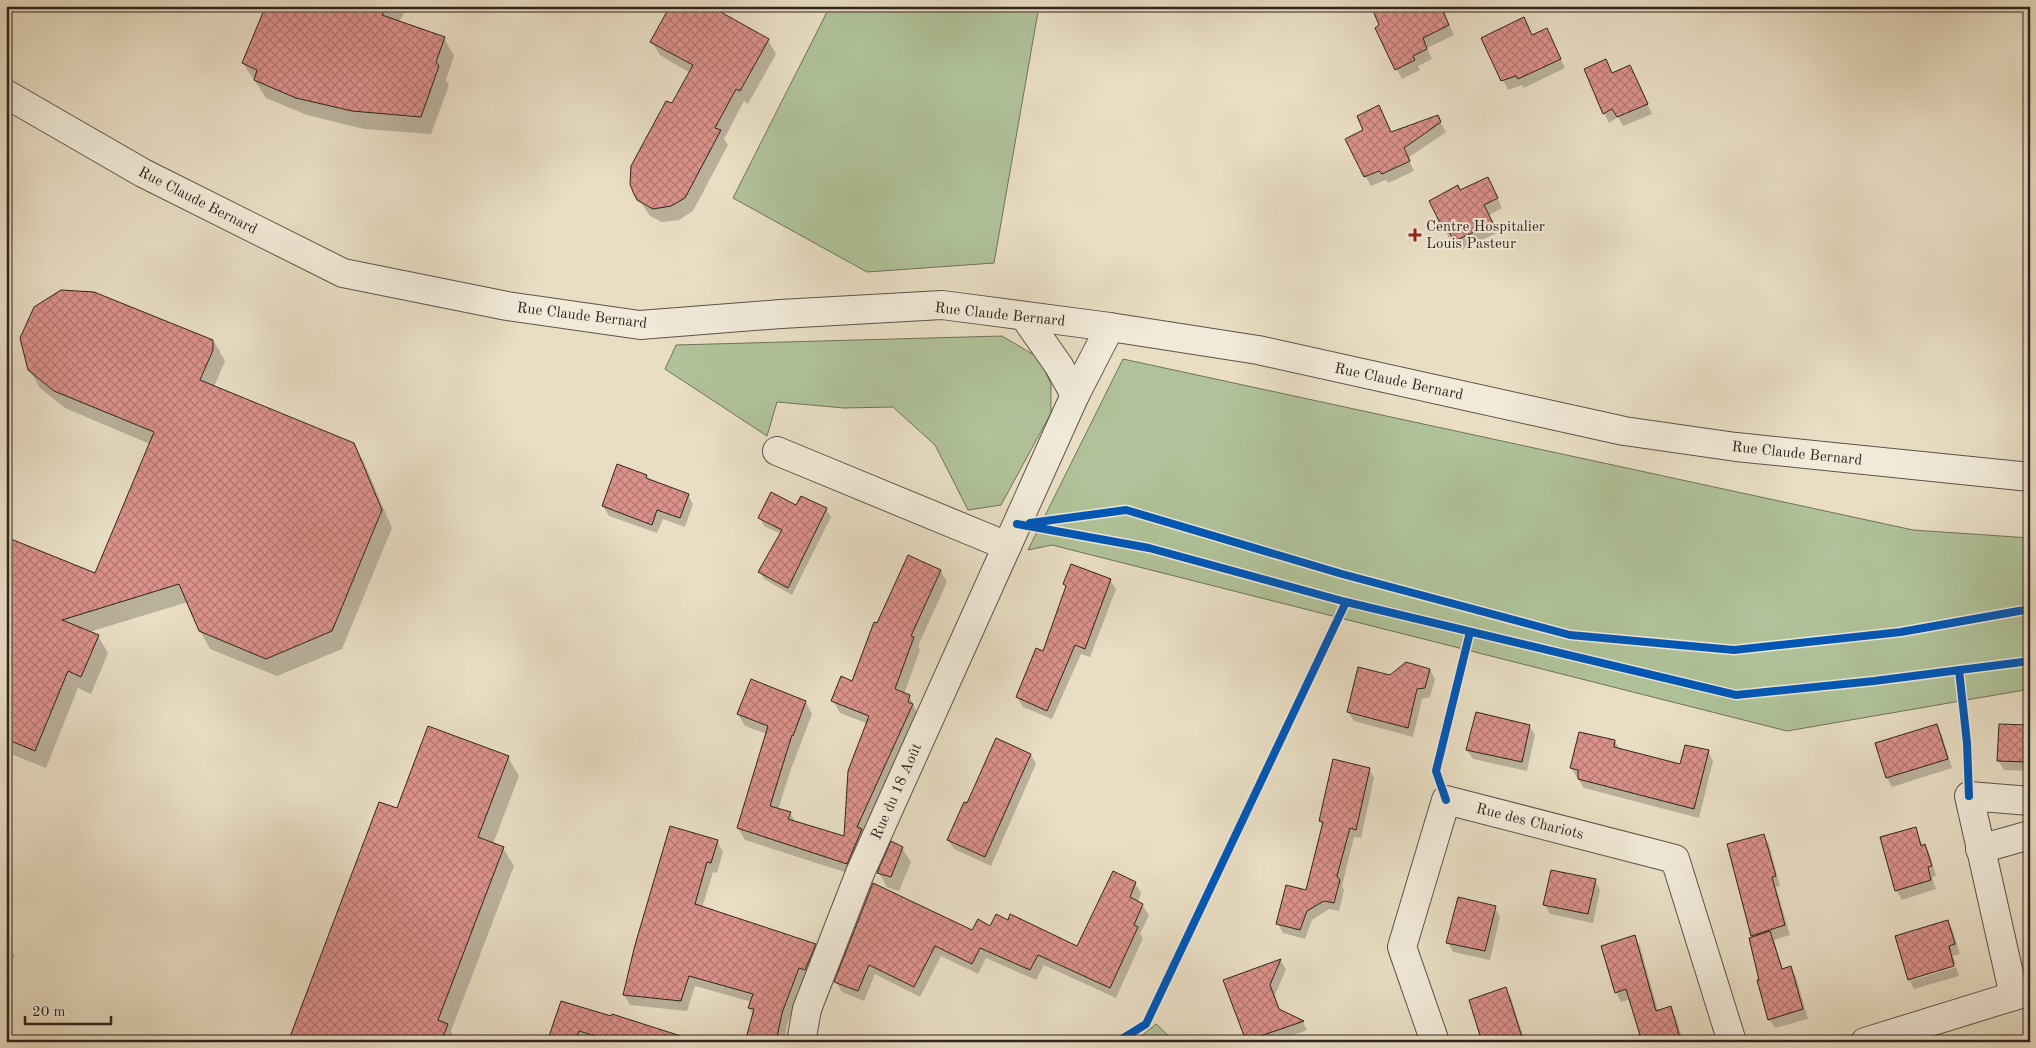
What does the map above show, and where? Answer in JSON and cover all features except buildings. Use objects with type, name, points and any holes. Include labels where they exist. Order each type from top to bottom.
[{"type":"street","name":"Rue Claude Bernard","points":[[6,94],[143,173],[343,273],[507,306],[640,326],[781,314],[942,305],[1110,326],[1258,350],[1624,431],[1736,447],[2030,477]]},
{"type":"street","points":[[1024,316],[1059,366],[1075,395]]},
{"type":"street","name":"Rue du 18 Août","points":[[801,1042],[807,1009],[860,872],[1075,395],[1110,326]]},
{"type":"street","points":[[777,451],[1006,546]]},
{"type":"street","points":[[1865,1042],[2022,993],[1980,849],[1969,796],[2030,801]]},
{"type":"street","name":"Rue des Chariots","points":[[1435,1042],[1402,948],[1446,800],[1675,859],[1732,1042]]},
{"type":"street","points":[[1980,849],[2030,835]]},
{"type":"green space","points":[[830,6],[1039,6],[994,263],[867,272],[733,198]]},
{"type":"green space","points":[[1002,336],[1039,358],[1051,384],[1051,413],[1001,505],[968,510],[935,445],[893,407],[844,408],[777,402],[767,436],[665,369],[676,345]]},
{"type":"green space","points":[[1123,359],[1913,530],[2030,538],[2030,689],[1787,731],[1052,545],[1028,550]]},
{"type":"green space","points":[[1156,1024],[1175,1042],[1134,1042]]},
{"type":"cycle path","points":[[1030,523],[1126,510],[1342,574],[1570,635],[1734,650],[1901,632],[2030,609]]},
{"type":"cycle path","points":[[1017,524],[1149,548],[1346,602],[1736,695],[1874,681],[2030,661]]},
{"type":"cycle path","points":[[1117,1042],[1146,1024],[1346,602]]},
{"type":"cycle path","points":[[1446,800],[1436,771],[1470,632]]},
{"type":"cycle path","points":[[1959,670],[1967,743],[1969,796]]},
{"type":"place","name":"Centre Hospitalier Louis Pasteur","points":[[1415,235]]}]
